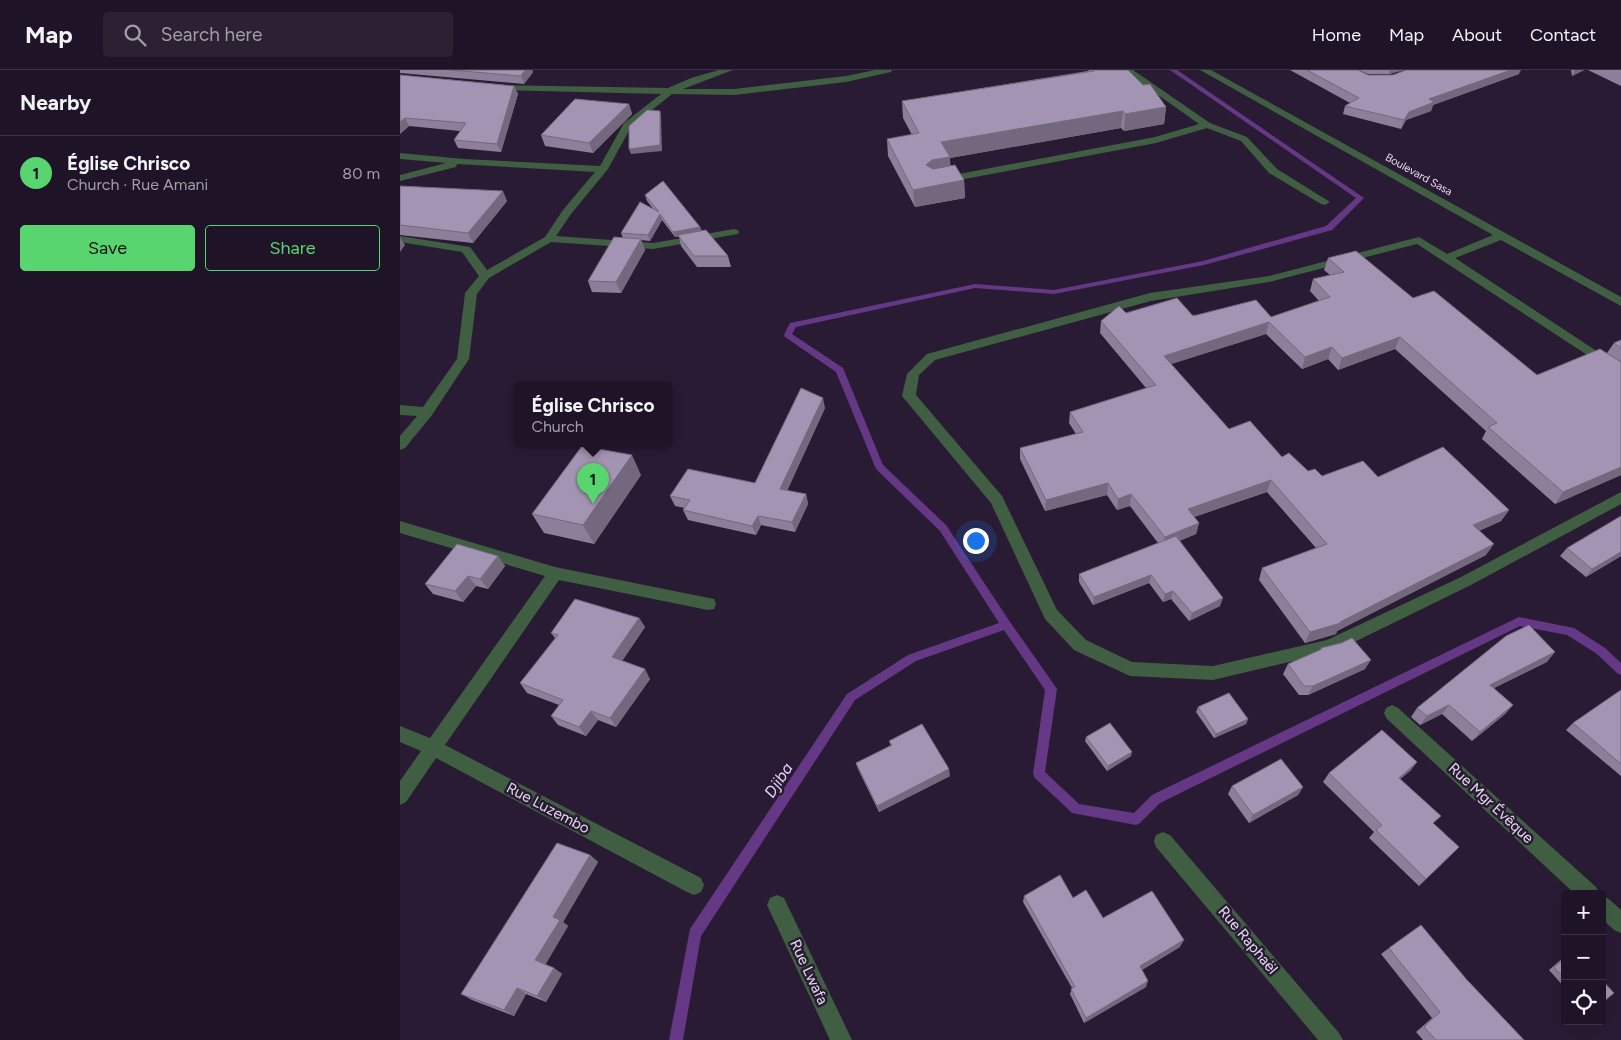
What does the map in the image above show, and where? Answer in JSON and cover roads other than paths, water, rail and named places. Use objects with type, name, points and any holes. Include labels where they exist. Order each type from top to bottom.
[{"type":"street","points":[[694,80],[704,70]]},
{"type":"street","points":[[400,445],[427,412],[463,359],[471,293],[485,276],[549,239],[567,212],[603,168],[627,125],[670,91],[694,80],[729,70]]},
{"type":"street","points":[[484,86],[522,89],[734,92],[846,79],[888,70]]},
{"type":"street","points":[[1127,70],[1207,125],[1244,139],[1273,171],[1325,202]]},
{"type":"street","name":"Boulevard Sasa","points":[[1204,70],[1621,302]]},
{"type":"street","points":[[934,182],[1156,140],[1207,125]]},
{"type":"street","points":[[400,156],[464,162],[603,168]]},
{"type":"street","points":[[400,178],[464,162]]},
{"type":"street","points":[[549,239],[653,246],[734,232]]},
{"type":"street","points":[[1446,258],[1503,235]]},
{"type":"street","points":[[400,239],[466,249],[485,276]]},
{"type":"street","points":[[1621,373],[1419,240],[1269,279],[1150,297],[931,357],[913,374],[909,396],[997,500],[1051,614],[1080,645],[1130,669],[1213,673],[1330,646],[1466,581],[1621,497]]},
{"type":"street","points":[[400,410],[427,412]]},
{"type":"street","points":[[400,527],[555,574],[708,604]]},
{"type":"street","points":[[400,796],[555,574]]},
{"type":"street","name":"Rue Mgr Évêque","points":[[1392,713],[1585,890]]},
{"type":"street","name":"Rue Luzembo","points":[[400,734],[434,748],[694,885]]},
{"type":"street","name":"Rue Raphaël","points":[[1163,841],[1326,1038]]},
{"type":"street","name":"Rue Lwafa","points":[[777,905],[841,1040]]},
{"type":"street","points":[[1606,910],[1621,923]]},
{"type":"waterway","points":[[1006,625],[943,528],[879,467],[840,370],[788,335],[793,325],[975,286],[1054,292],[1204,263],[1329,228],[1360,198],[1173,70]]},
{"type":"waterway","points":[[1006,625],[1051,689],[1039,774],[1076,809],[1136,819],[1156,799],[1519,621],[1570,631],[1601,651],[1621,670]]},
{"type":"waterway","name":"Djiba","points":[[676,1040],[695,934],[851,697],[912,658],[1006,625]]},
{"type":"place","name":"Église Chrisco","points":[[593,504]]}]
